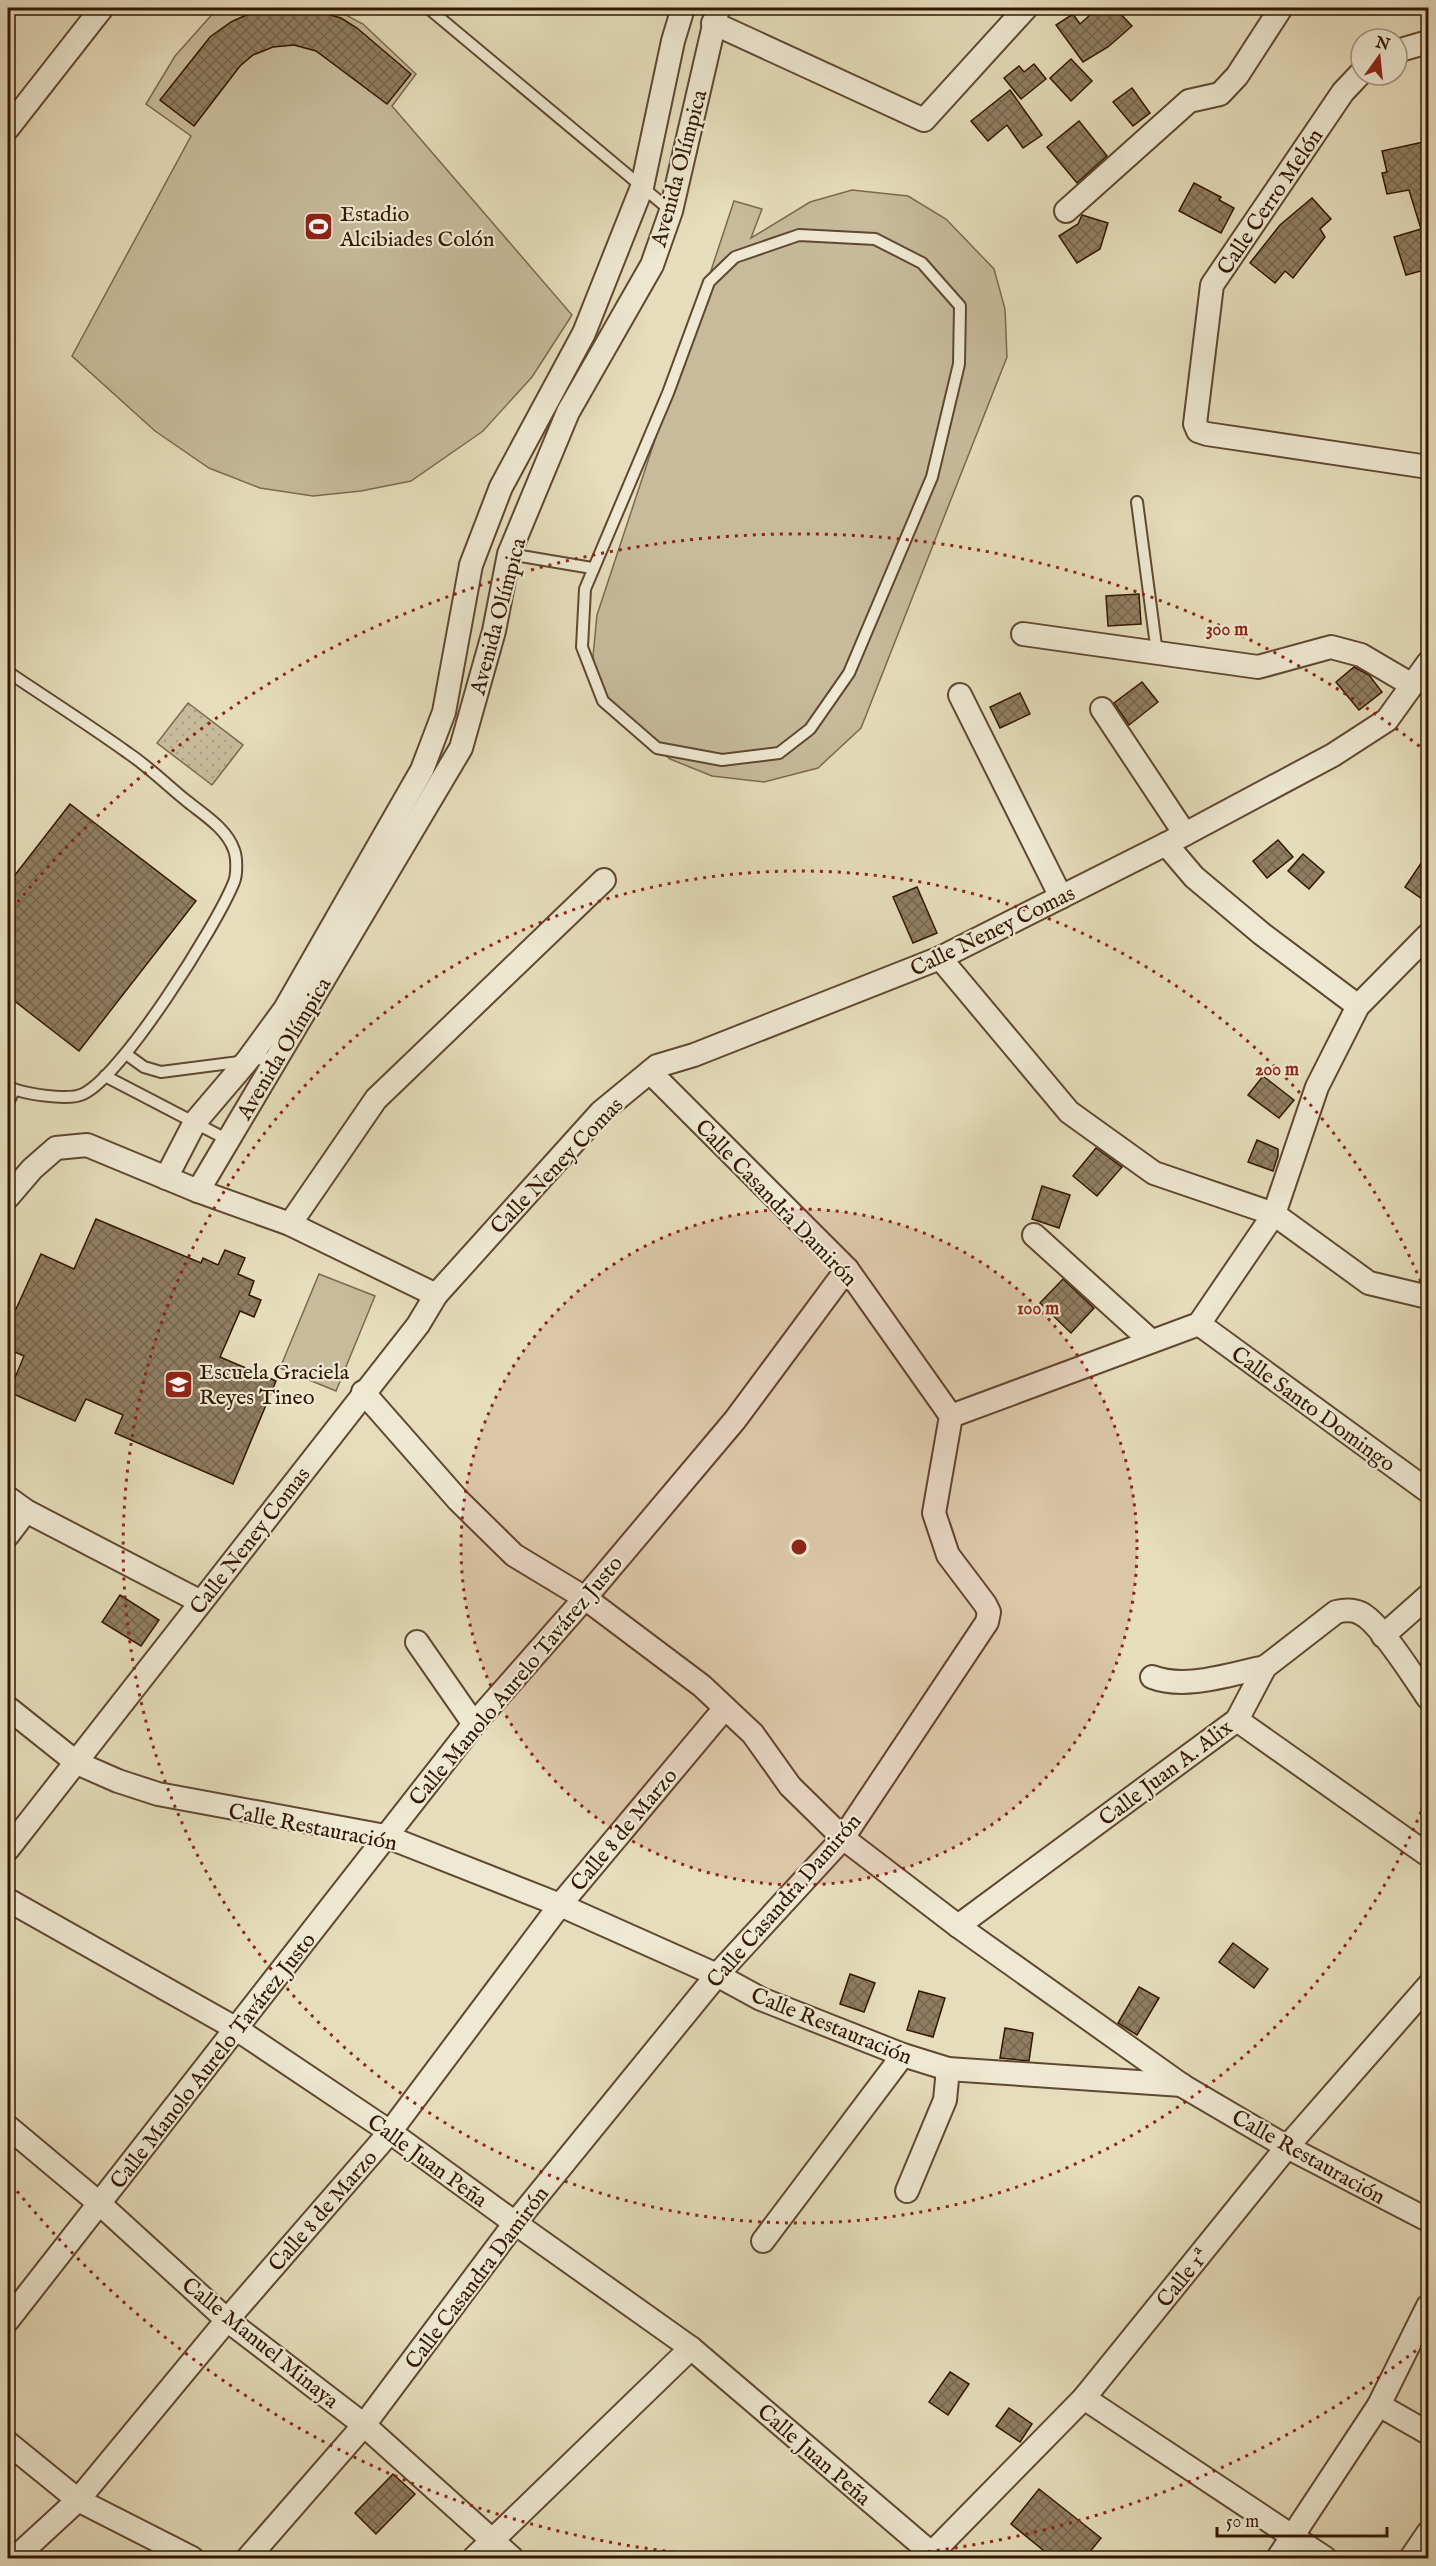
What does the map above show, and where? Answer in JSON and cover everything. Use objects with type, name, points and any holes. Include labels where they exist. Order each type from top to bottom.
[{"type":"street","points":[[8,128],[102,8]]},
{"type":"street","points":[[166,1178],[195,1122],[247,1061],[285,1009],[422,770],[444,712],[471,565],[501,487],[584,333],[642,187],[673,41],[683,8]]},
{"type":"street","points":[[716,15],[924,120],[1026,8]]},
{"type":"street","points":[[1066,211],[1189,101],[1220,94],[1237,76],[1281,8]]},
{"type":"street","name":"Avenida Olímpica","points":[[198,1191],[461,748],[494,631],[509,554],[568,412],[652,265],[671,211],[716,15]]},
{"type":"street","points":[[1409,49],[1428,45]]},
{"type":"street","name":"Calle Cerro Melón","points":[[1349,86],[1212,285],[1195,423],[1198,430],[1206,434],[1428,467]]},
{"type":"street","points":[[1023,634],[1258,667],[1331,647],[1361,655],[1412,685]]},
{"type":"street","name":"Calle Neney Comas","points":[[8,1849],[363,1392],[418,1325],[436,1294],[601,1112],[657,1066],[694,1055],[940,958],[1176,839],[1351,743],[1387,720],[1428,663]]},
{"type":"street","points":[[960,695],[1061,897]]},
{"type":"street","points":[[1102,709],[1176,839],[1194,877],[1262,934],[1358,1006]]},
{"type":"street","points":[[290,1224],[376,1098],[604,880]]},
{"type":"street","points":[[951,1416],[1199,1324],[1274,1214],[1317,1087],[1358,1006],[1428,935]]},
{"type":"street","points":[[940,958],[1068,1112],[1154,1173],[1274,1214],[1369,1283],[1428,1297]]},
{"type":"street","name":"Calle Casandra Damirón","points":[[248,2559],[364,2425],[515,2223],[717,1975],[843,1838],[987,1622],[989,1612],[948,1555],[934,1513],[951,1416],[847,1269],[650,1072]]},
{"type":"street","points":[[8,1197],[32,1169],[56,1148],[87,1145],[198,1191],[290,1224],[436,1294]]},
{"type":"street","points":[[1034,1235],[1151,1341]]},
{"type":"street","name":"Calle Manolo Aurelo Tavárez Justo","points":[[8,2320],[474,1724],[585,1598],[735,1420],[847,1269]]},
{"type":"street","name":"Calle Santo Domingo","points":[[1199,1324],[1428,1491]]},
{"type":"street","points":[[363,1392],[458,1500],[514,1555],[585,1598],[702,1686],[753,1734],[790,1786],[843,1838],[958,1926],[1183,2085]]},
{"type":"street","points":[[8,1498],[26,1511],[201,1602]]},
{"type":"street","points":[[8,1535],[26,1511]]},
{"type":"street","points":[[1383,1636],[1428,1596]]},
{"type":"street","name":"Calle Juan A. Alix","points":[[958,1926],[1237,1720],[1265,1667],[1336,1612],[1344,1610],[1359,1612],[1365,1616],[1383,1636],[1428,1698]]},
{"type":"street","points":[[417,1642],[474,1724]]},
{"type":"street","points":[[1152,1677],[1162,1681],[1184,1682],[1265,1667]]},
{"type":"street","name":"Calle Restauración","points":[[8,1708],[77,1763],[118,1781],[158,1794],[230,1809],[310,1821],[385,1836],[560,1905],[717,1975],[761,1999],[903,2055],[948,2069],[1183,2085],[1287,2147],[1428,2220]]},
{"type":"street","name":"Calle 8 de Marzo","points":[[15,2559],[78,2500],[227,2320],[390,2132],[560,1905],[725,1708]]},
{"type":"street","points":[[1237,1720],[1428,1855]]},
{"type":"street","name":"Calle Juan Peña","points":[[8,1900],[235,2028],[390,2132],[691,2348],[929,2556]]},
{"type":"street","name":"Calle 1ª","points":[[929,2556],[1084,2398],[1287,2147],[1428,1986]]},
{"type":"street","points":[[763,2241],[903,2055]]},
{"type":"street","points":[[907,2192],[945,2100],[948,2069]]},
{"type":"street","name":"Calle Manuel Minaya","points":[[8,2127],[100,2204],[227,2320],[364,2425],[512,2559]]},
{"type":"street","points":[[1278,2559],[1379,2405],[1428,2306]]},
{"type":"street","points":[[474,2559],[691,2348]]},
{"type":"street","points":[[1084,2398],[1325,2559]]},
{"type":"street","points":[[1379,2405],[1428,2433]]},
{"type":"street","points":[[8,2443],[78,2500],[192,2559]]},
{"type":"street","points":[[1412,2559],[1428,2534]]},
{"type":"lane","points":[[428,8],[671,211]]},
{"type":"lane","points":[[799,235],[875,239],[922,263],[960,306],[959,364],[932,477],[849,673],[810,729],[779,753],[722,760],[657,748],[603,701],[582,647],[585,589],[592,568],[620,509],[663,404],[709,282],[735,257],[799,235]]},
{"type":"lane","points":[[1137,502],[1157,653]]},
{"type":"lane","points":[[509,554],[592,568]]},
{"type":"lane","points":[[8,672],[130,754],[222,830],[235,851],[235,879],[217,917],[126,1054],[82,1095],[45,1096],[11,1088],[8,1103]]},
{"type":"lane","points":[[126,1054],[144,1067],[161,1072],[278,1057]]},
{"type":"lane","points":[[105,1076],[228,1140]]},
{"type":"shaded area","name":"Estadio Alcibiades Colón","points":[[333,8],[363,24],[416,74],[392,106],[572,315],[532,377],[483,431],[411,481],[361,491],[313,496],[260,488],[209,468],[155,431],[72,356],[191,136],[146,104],[175,56],[217,9]]},
{"type":"shaded area","points":[[852,190],[908,196],[946,219],[994,269],[1005,309],[1007,357],[861,728],[818,768],[764,782],[712,776],[670,759],[637,731],[598,692],[593,656],[597,615],[734,201],[762,209],[751,238],[810,202]]},
{"type":"shaded area","points":[[188,703],[243,745],[212,785],[157,743]]},
{"type":"shaded area","points":[[319,1274],[375,1296],[336,1391],[280,1368]]},
{"type":"building","points":[[272,8],[306,8],[341,18],[357,28],[411,74],[387,104],[316,51],[294,45],[273,47],[253,55],[240,66],[194,126],[160,100],[210,37],[231,22],[253,12]]},
{"type":"building","points":[[1098,8],[1115,8],[1132,26],[1108,47],[1083,62],[1056,25],[1073,14],[1080,24]]},
{"type":"building","points":[[1071,59],[1092,81],[1071,101],[1050,78]]},
{"type":"building","points":[[1034,64],[1046,79],[1021,99],[1004,78],[1019,66],[1024,72]]},
{"type":"building","points":[[1132,88],[1150,113],[1133,126],[1113,102]]},
{"type":"building","points":[[1010,90],[1042,135],[1023,148],[1007,125],[988,141],[971,121]]},
{"type":"building","points":[[1079,121],[1107,156],[1077,183],[1047,147]]},
{"type":"building","points":[[1428,141],[1428,269],[1406,275],[1394,237],[1421,229],[1409,190],[1387,194],[1382,173],[1387,172],[1382,151]]},
{"type":"building","points":[[1194,183],[1221,197],[1219,200],[1234,208],[1221,233],[1179,211]]},
{"type":"building","points":[[1312,198],[1331,219],[1320,229],[1325,237],[1293,278],[1285,271],[1275,283],[1250,263],[1280,225]]},
{"type":"building","points":[[1082,215],[1108,223],[1100,249],[1077,263],[1059,236],[1078,224]]},
{"type":"building","points":[[1139,594],[1141,624],[1108,626],[1106,596]]},
{"type":"building","points":[[1354,667],[1369,675],[1382,692],[1359,710],[1336,682]]},
{"type":"building","points":[[1142,682],[1158,702],[1129,725],[1114,703]]},
{"type":"building","points":[[1020,693],[1030,714],[1000,728],[990,707]]},
{"type":"building","points":[[70,804],[196,901],[79,1051],[8,996],[8,884]]},
{"type":"building","points":[[1278,840],[1293,857],[1267,878],[1253,861]]},
{"type":"building","points":[[1428,853],[1428,903],[1405,887]]},
{"type":"building","points":[[1303,854],[1324,872],[1309,889],[1288,871]]},
{"type":"building","points":[[917,887],[937,933],[913,943],[893,897]]},
{"type":"building","points":[[1263,1076],[1294,1100],[1279,1118],[1248,1095]]},
{"type":"building","points":[[1257,1140],[1278,1149],[1273,1171],[1248,1162]]},
{"type":"building","points":[[1096,1148],[1122,1167],[1097,1196],[1073,1176]]},
{"type":"building","points":[[1042,1186],[1070,1195],[1059,1228],[1032,1219]]},
{"type":"building","points":[[96,1219],[201,1263],[203,1258],[218,1265],[225,1250],[245,1258],[238,1274],[254,1281],[249,1295],[261,1300],[254,1317],[240,1311],[220,1357],[276,1381],[233,1484],[115,1433],[123,1415],[86,1399],[75,1421],[9,1392],[24,1356],[8,1349],[8,1306],[16,1309],[41,1254],[74,1269]]},
{"type":"building","points":[[1063,1279],[1094,1308],[1071,1333],[1040,1303]]},
{"type":"building","points":[[120,1595],[159,1620],[141,1646],[102,1622]]},
{"type":"building","points":[[1233,1943],[1268,1969],[1254,1988],[1219,1962]]},
{"type":"building","points":[[850,1974],[875,1983],[864,2012],[840,2004]]},
{"type":"building","points":[[1139,1987],[1159,1998],[1137,2035],[1118,2023]]},
{"type":"building","points":[[919,1991],[945,1998],[933,2037],[907,2030]]},
{"type":"building","points":[[1005,2028],[1033,2033],[1029,2061],[1000,2058]]},
{"type":"building","points":[[950,2372],[969,2384],[948,2415],[929,2402]]},
{"type":"building","points":[[1009,2408],[1032,2424],[1020,2442],[996,2426]]},
{"type":"building","points":[[393,2474],[415,2494],[376,2534],[355,2513]]},
{"type":"building","points":[[1039,2489],[1101,2538],[1084,2559],[1054,2559],[1011,2524]]},
{"type":"place","name":"Estadio Alcibiades Colón","points":[[319,226]]},
{"type":"place","name":"Escuela Graciela Reyes Tineo","points":[[178,1384]]}]
